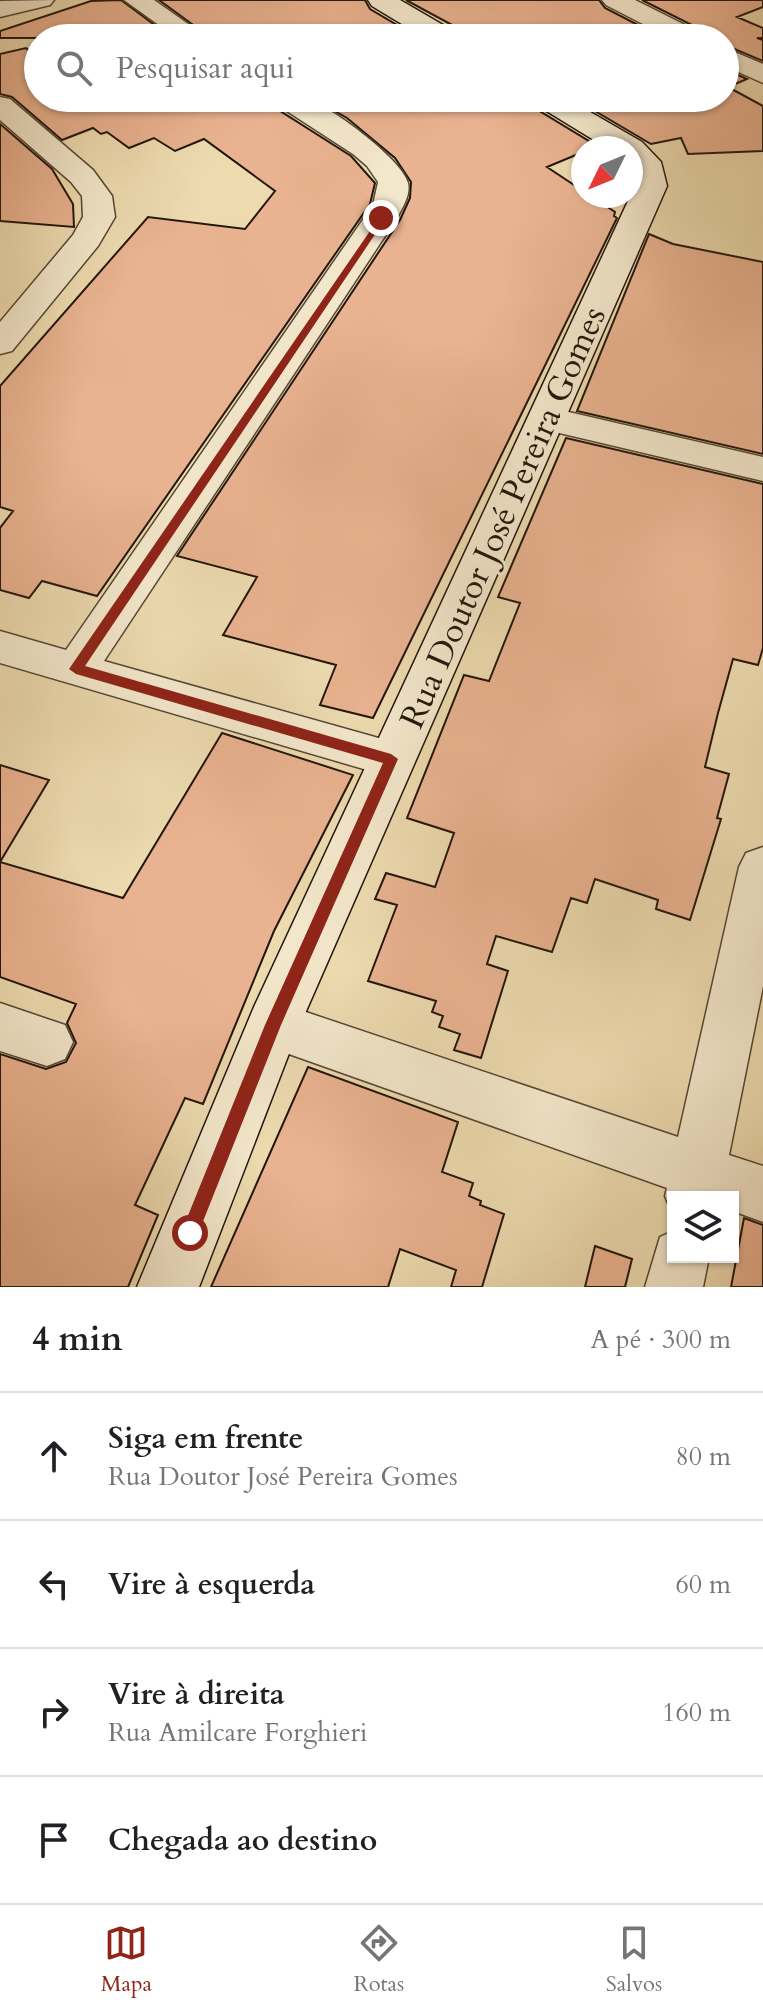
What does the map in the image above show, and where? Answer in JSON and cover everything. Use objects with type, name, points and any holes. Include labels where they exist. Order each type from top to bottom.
[{"type":"main road","points":[[381,0],[421,24]]},
{"type":"main road","name":"Rua Doutor José Pereira Gomes","points":[[568,112],[608,136]]},
{"type":"main road","name":"Rua Doutor José Pereira Gomes","points":[[643,160],[651,186],[643,204]]},
{"type":"main road","name":"Rua Doutor José Pereira Gomes","points":[[168,1287],[273,1025],[641,208]]},
{"type":"street","points":[[0,9],[41,0]]},
{"type":"street","points":[[137,0],[174,24]]},
{"type":"street","points":[[615,0],[662,24]]},
{"type":"street","points":[[739,63],[763,75]]},
{"type":"street","points":[[0,105],[82,176],[97,196],[99,217],[87,239],[16,304],[0,344]]},
{"type":"street","points":[[76,669],[381,218],[392,196],[393,180],[378,159],[307,112]]},
{"type":"street","points":[[547,419],[763,469]]},
{"type":"street","points":[[0,647],[391,759]]},
{"type":"street","points":[[695,1183],[763,867]]},
{"type":"street","points":[[273,1025],[695,1183],[763,1194]]},
{"type":"street","points":[[674,1287],[679,1263]]},
{"type":"building","points":[[121,0],[153,24],[24,24],[24,38],[0,38],[0,31],[91,1]]},
{"type":"building","points":[[159,0],[365,0],[370,9],[395,24],[192,24]]},
{"type":"building","points":[[406,0],[599,0],[605,8],[636,24],[450,24]]},
{"type":"building","points":[[642,0],[763,0],[763,7],[737,17],[763,28],[763,38],[757,38],[763,40],[763,61],[739,51],[739,24],[690,24]]},
{"type":"building","points":[[24,48],[24,107],[12,97],[0,94],[0,54]]},
{"type":"building","points":[[739,93],[763,106],[763,151],[688,154],[681,138],[651,144],[643,136],[637,136],[597,112],[739,112]]},
{"type":"building","points":[[29,112],[282,112],[351,156],[375,183],[370,204],[97,596],[42,581],[29,598],[0,590],[0,528],[13,511],[0,507],[0,386],[148,217],[245,229],[275,191],[204,139],[175,151],[154,138],[129,148],[107,132],[101,134],[93,128],[62,140]]},
{"type":"building","points":[[336,112],[541,112],[581,136],[571,136],[571,157],[547,167],[571,183],[571,208],[609,208],[617,218],[373,718],[320,705],[336,665],[223,635],[257,577],[177,556],[400,220],[410,198],[411,182],[395,158]]},
{"type":"building","points":[[0,124],[52,169],[73,204],[74,227],[0,221]]},
{"type":"building","points":[[649,234],[673,244],[763,262],[763,454],[577,411]]},
{"type":"building","points":[[566,438],[763,484],[763,648],[758,665],[733,659],[718,713],[705,767],[729,774],[717,818],[721,819],[690,920],[656,909],[658,900],[595,879],[587,903],[571,898],[552,952],[496,936],[487,964],[508,971],[481,1058],[454,1050],[460,1034],[439,1027],[443,1016],[432,1012],[436,1001],[368,981],[397,905],[375,899],[386,873],[435,887],[454,833],[407,818],[464,675],[489,681],[520,603],[498,597]]},
{"type":"building","points":[[222,733],[353,775],[274,931],[203,1104],[185,1098],[135,1205],[158,1215],[128,1287],[0,1287],[0,1054],[46,1069],[66,1062],[76,1043],[67,1023],[76,1004],[0,977],[0,862],[123,898]]},
{"type":"building","points":[[0,765],[49,780],[0,862]]},
{"type":"building","points":[[308,1067],[458,1122],[442,1172],[473,1183],[469,1196],[481,1201],[480,1205],[504,1214],[482,1287],[451,1287],[456,1270],[400,1249],[388,1287],[211,1287]]},
{"type":"building","points":[[744,1218],[763,1225],[763,1287],[731,1287],[736,1263],[739,1263]]},
{"type":"building","points":[[595,1246],[632,1259],[625,1287],[585,1287]]},
{"type":"route","points":[[190,1233],[273,1025],[391,759],[76,669],[381,218]]}]
